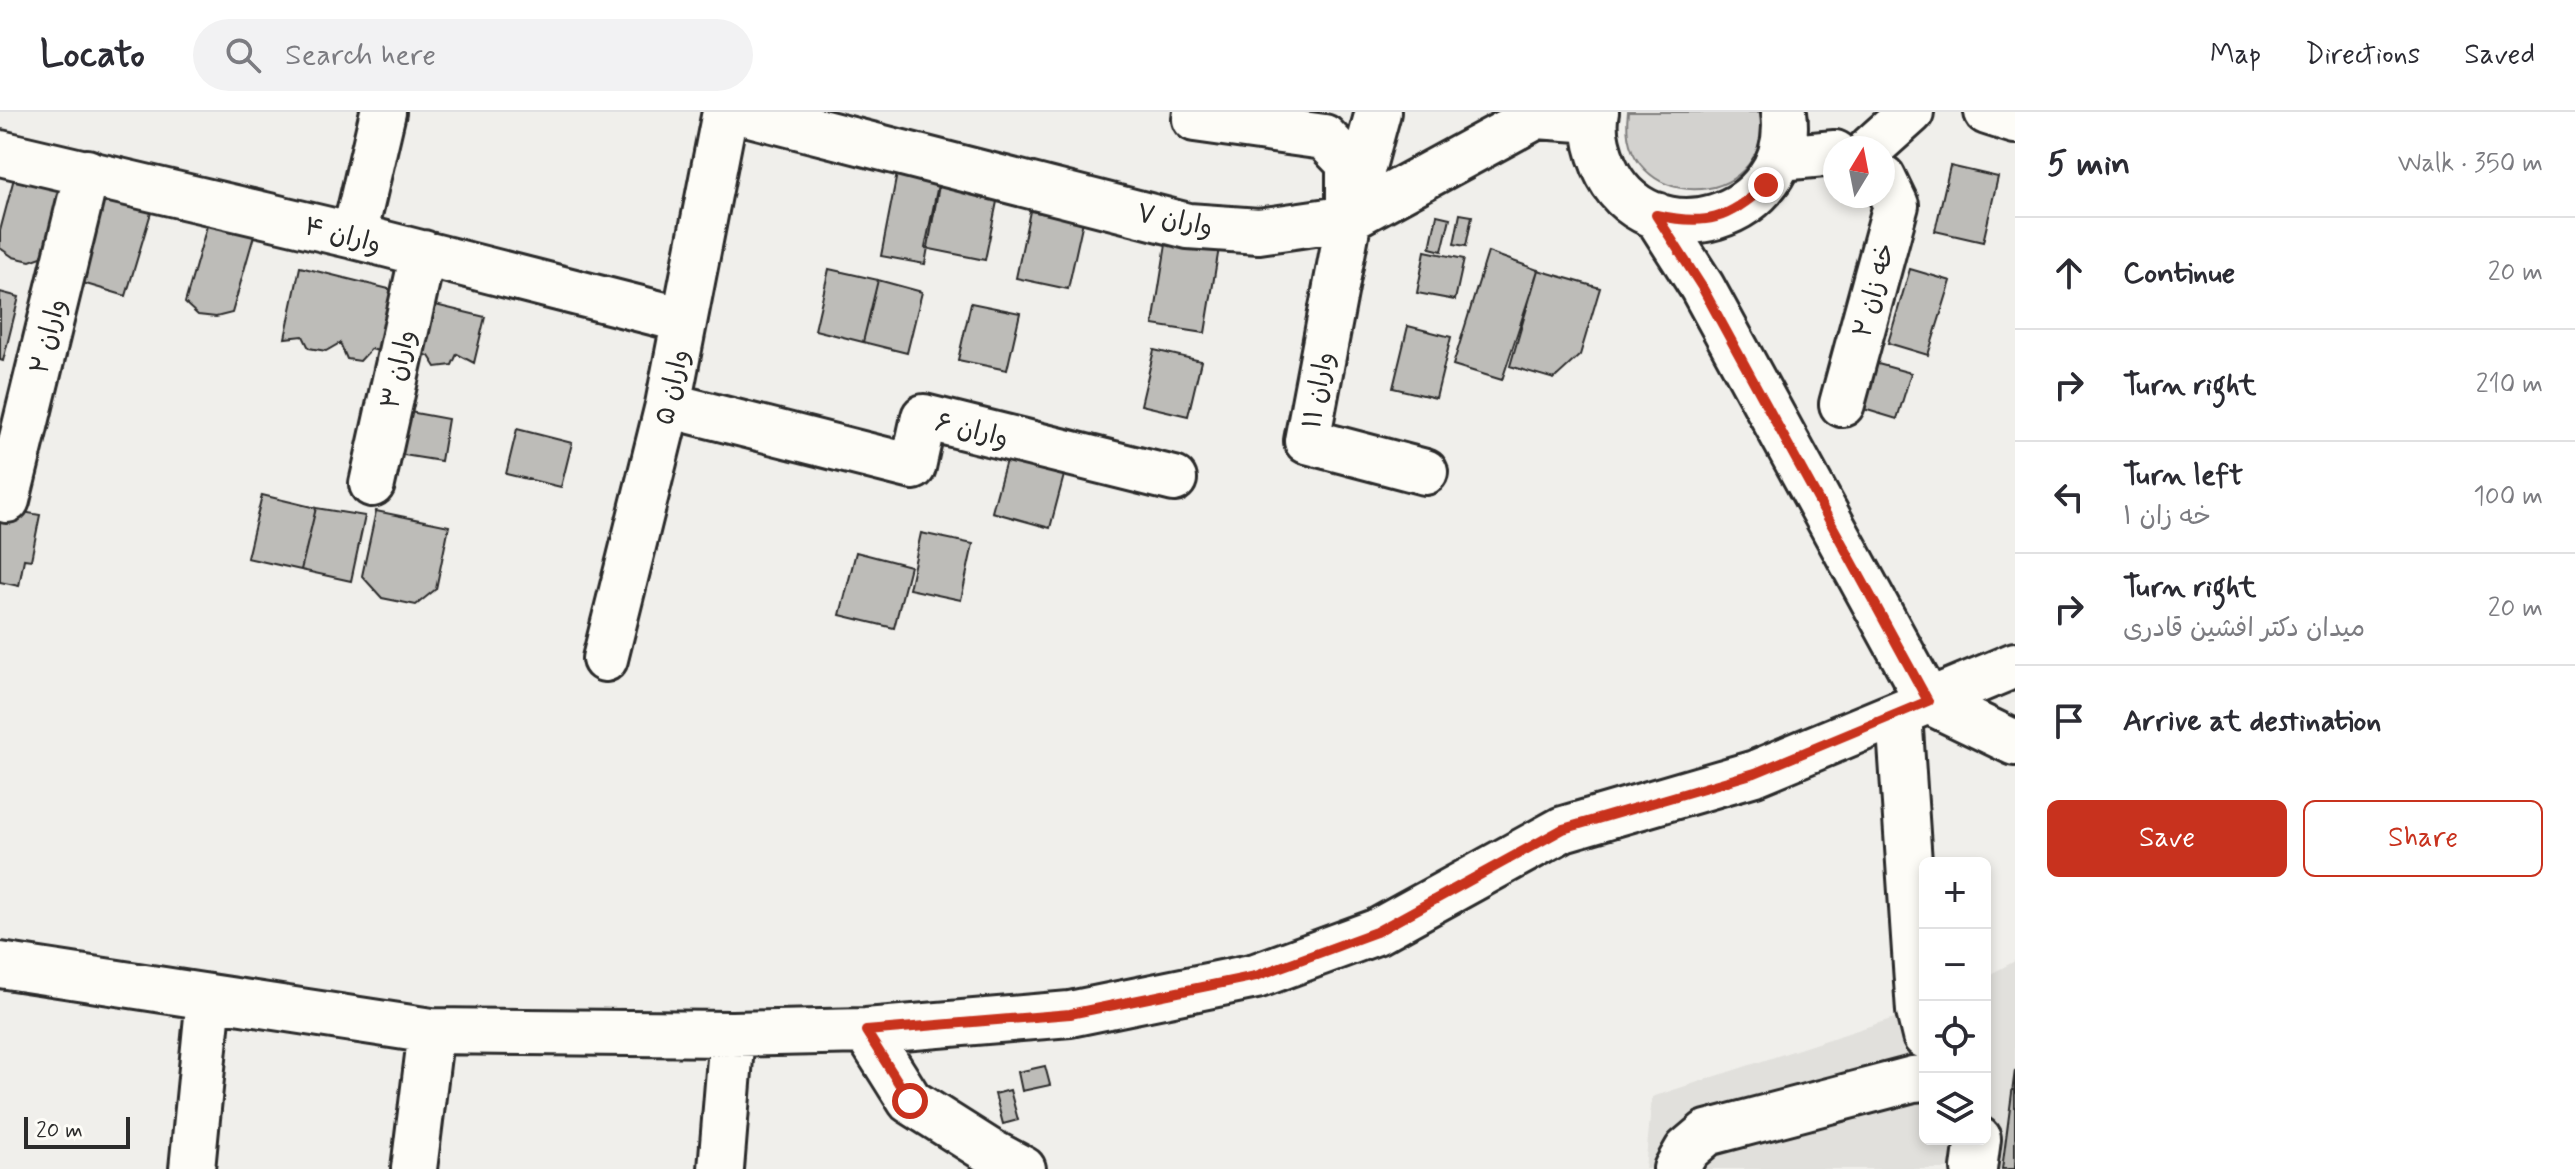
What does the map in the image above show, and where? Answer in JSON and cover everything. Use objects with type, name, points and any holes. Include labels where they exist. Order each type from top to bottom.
[{"type":"street","points":[[354,236],[383,112]]},
{"type":"street","name":"واران ۵","points":[[605,659],[668,405],[725,112]]},
{"type":"street","name":"واران ۷","points":[[742,112],[1188,226],[1259,231],[1349,218],[1537,116],[1595,116]]},
{"type":"street","points":[[1196,112],[1195,119],[1324,137],[1349,163],[1349,218]]},
{"type":"street","points":[[1349,218],[1378,112]]},
{"type":"street","points":[[1595,116],[1597,150],[1609,177],[1630,200],[1656,215],[1686,222],[1716,218],[1743,205],[1766,185],[1780,158],[1786,128],[1784,112]]},
{"type":"street","points":[[1884,136],[1911,112]]},
{"type":"street","points":[[1987,112],[2015,121]]},
{"type":"street","name":"واران ۴","points":[[0,153],[354,236],[684,320]]},
{"type":"street","points":[[1780,158],[1823,154]]},
{"type":"street","name":"واران ۲","points":[[3,499],[87,172]]},
{"type":"street","name":"خه زان ۲","points":[[1842,404],[1895,203]]},
{"type":"street","points":[[1656,215],[1702,287],[1913,708],[1919,1011]]},
{"type":"street","name":"واران ۱۱","points":[[1349,218],[1307,441],[1425,472]]},
{"type":"street","name":"واران ۳","points":[[372,484],[423,253]]},
{"type":"street","name":"واران ۶","points":[[668,405],[913,467],[924,417],[1174,479]]},
{"type":"street","points":[[0,965],[431,1031],[732,1034],[866,1031],[1070,1014],[1256,976],[1376,932],[1563,829],[1755,773],[2015,665]]},
{"type":"street","points":[[1913,708],[2015,743]]},
{"type":"street","points":[[192,1169],[209,997]]},
{"type":"street","points":[[414,1169],[431,1031]]},
{"type":"street","points":[[866,1031],[910,1101],[1023,1169]]},
{"type":"street","points":[[721,1169],[732,1034]]},
{"type":"street","points":[[1676,1169],[1687,1150],[1707,1133],[1919,1078]]},
{"type":"street","points":[[1974,1169],[1977,1145]]},
{"type":"shaded area","points":[[1628,112],[1761,112],[1758,146],[1743,170],[1721,185],[1694,189],[1668,184],[1645,170],[1630,146]]},
{"type":"shaded area","points":[[2015,961],[2015,1169],[1645,1169],[1652,1097],[1919,1010],[1919,1145],[1991,1145],[1991,974]]},
{"type":"building","points":[[18,163],[68,177],[47,255],[30,261],[13,257],[0,248],[0,231]]},
{"type":"building","points":[[899,163],[941,174],[925,264],[881,256]]},
{"type":"building","points":[[1950,166],[1998,177],[1983,242],[1935,231]]},
{"type":"building","points":[[940,175],[1000,187],[985,260],[925,248]]},
{"type":"building","points":[[103,191],[153,206],[126,296],[76,281]]},
{"type":"building","points":[[1030,211],[1083,221],[1068,289],[1016,278]]},
{"type":"building","points":[[1460,214],[1472,216],[1466,246],[1454,244]]},
{"type":"building","points":[[1437,215],[1450,218],[1442,251],[1430,248]]},
{"type":"building","points":[[209,219],[255,232],[232,313],[216,317],[198,315],[185,303]]},
{"type":"building","points":[[1167,238],[1219,248],[1205,333],[1153,325]]},
{"type":"building","points":[[1425,251],[1464,259],[1455,300],[1417,293]]},
{"type":"building","points":[[1488,252],[1538,270],[1502,380],[1453,365]]},
{"type":"building","points":[[300,267],[401,292],[385,353],[371,349],[360,361],[347,359],[340,343],[326,351],[309,348],[303,336],[285,338]]},
{"type":"building","points":[[829,269],[878,280],[863,342],[815,330]]},
{"type":"building","points":[[1910,269],[1951,281],[1928,355],[1888,343]]},
{"type":"building","points":[[1538,270],[1600,288],[1580,355],[1554,379],[1510,366]]},
{"type":"building","points":[[878,280],[922,292],[907,353],[863,342]]},
{"type":"building","points":[[0,292],[19,297],[3,361],[0,360]]},
{"type":"building","points":[[423,302],[485,317],[474,363],[457,354],[452,365],[436,367],[429,356],[411,350]]},
{"type":"building","points":[[971,303],[1020,313],[1007,370],[958,360]]},
{"type":"building","points":[[1408,326],[1451,337],[1436,398],[1393,388]]},
{"type":"building","points":[[1154,350],[1201,361],[1188,416],[1141,405]]},
{"type":"building","points":[[1867,361],[1911,373],[1897,419],[1854,406]]},
{"type":"building","points":[[399,410],[448,419],[441,461],[391,453]]},
{"type":"building","points":[[517,429],[572,443],[561,487],[506,474]]},
{"type":"building","points":[[1009,449],[1067,464],[1050,528],[992,512]]},
{"type":"building","points":[[262,495],[316,508],[301,570],[247,558]]},
{"type":"building","points":[[0,508],[40,515],[31,560],[24,559],[19,586],[0,582]]},
{"type":"building","points":[[316,508],[365,516],[351,581],[301,570]]},
{"type":"building","points":[[376,511],[449,526],[436,589],[416,605],[382,598],[362,576]]},
{"type":"building","points":[[921,533],[973,544],[961,600],[909,589]]},
{"type":"building","points":[[856,552],[910,566],[894,628],[840,615]]},
{"type":"building","points":[[1045,1066],[1050,1085],[1022,1091],[1018,1072]]},
{"type":"building","points":[[2015,1070],[2015,1169],[2002,1169]]},
{"type":"building","points":[[1010,1090],[1018,1120],[1003,1124],[995,1094]]},
{"type":"route","points":[[910,1101],[866,1031],[1070,1014],[1256,976],[1376,932],[1563,829],[1755,773],[1928,701],[1702,287],[1656,215],[1686,222],[1716,218],[1743,205],[1766,185]]}]
